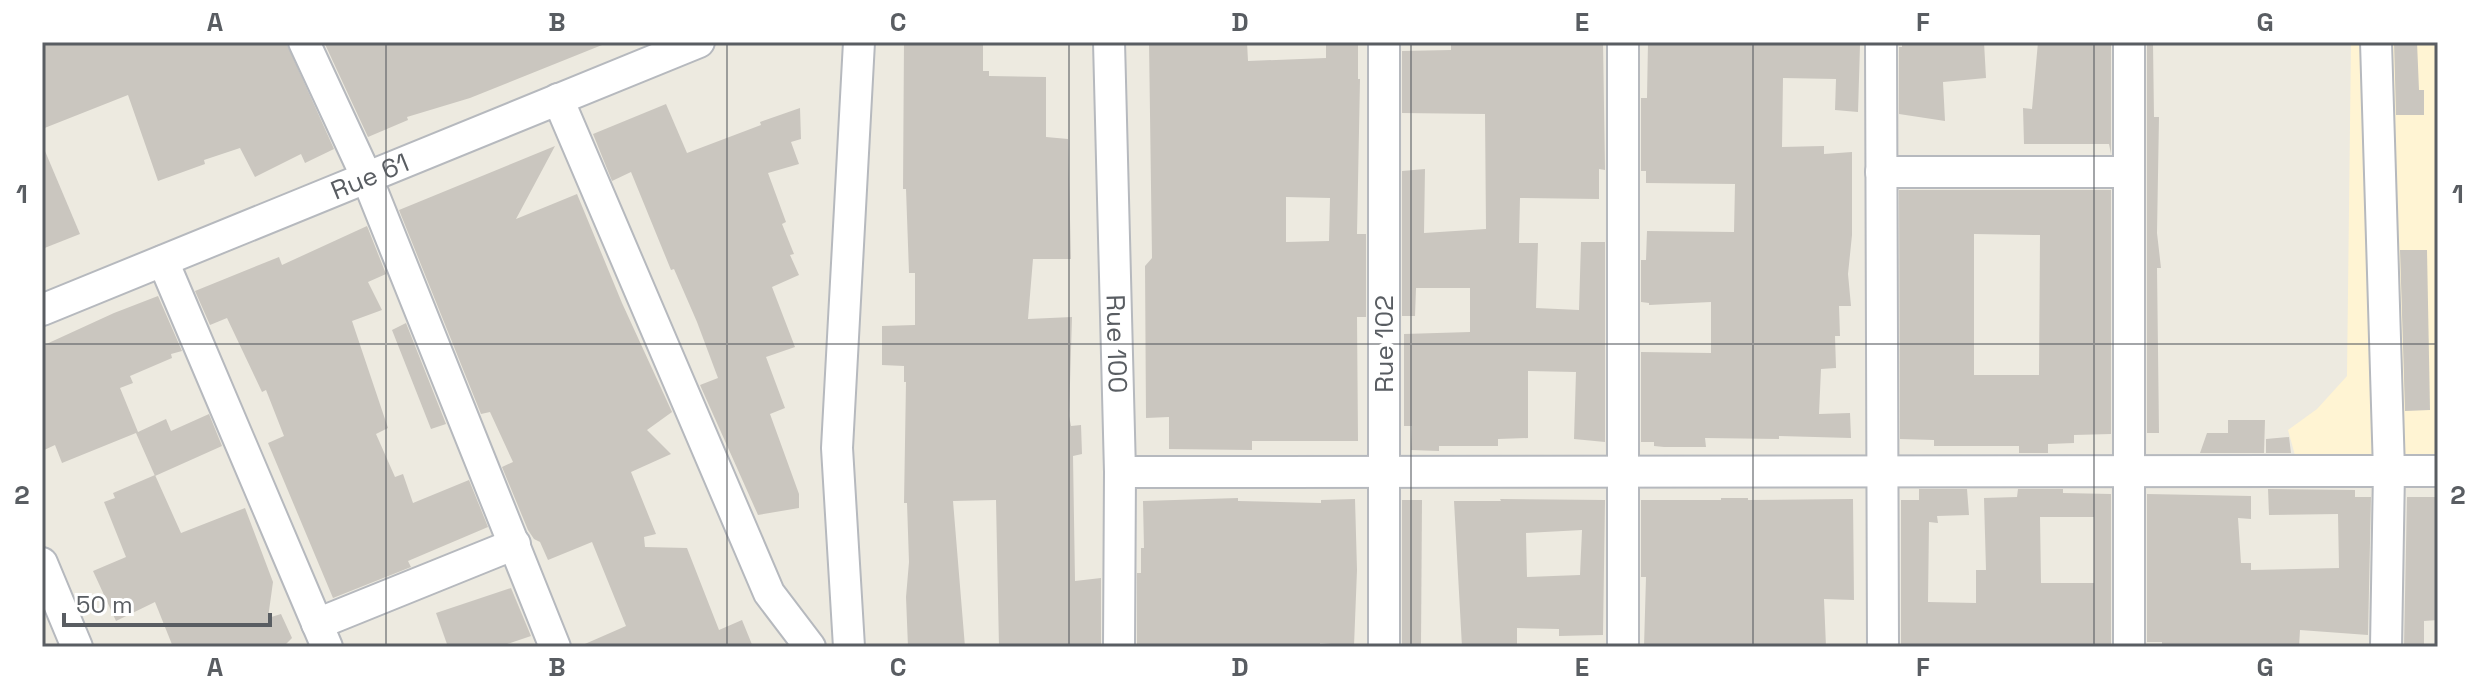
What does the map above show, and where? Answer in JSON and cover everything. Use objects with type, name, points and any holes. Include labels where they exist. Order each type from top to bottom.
[{"type":"street","points":[[304,42],[367,178],[555,647]]},
{"type":"street","name":"Rue 61","points":[[42,310],[699,42]]},
{"type":"street","points":[[849,647],[837,448],[859,42]]},
{"type":"street","name":"Rue 100","points":[[1109,42],[1120,472],[1119,647]]},
{"type":"street","name":"Rue 102","points":[[1384,42],[1384,647]]},
{"type":"street","points":[[1623,42],[1623,647]]},
{"type":"street","points":[[1881,42],[1883,647]]},
{"type":"street","points":[[2129,42],[2129,647]]},
{"type":"street","points":[[2376,42],[2389,471],[2386,647]]},
{"type":"street","points":[[558,99],[769,593],[810,647]]},
{"type":"street","points":[[1881,172],[2129,172]]},
{"type":"street","points":[[163,261],[322,636],[515,544]]},
{"type":"street","points":[[1120,472],[2438,471]]},
{"type":"street","points":[[42,563],[77,647]]},
{"type":"shaded area","points":[[2351,42],[2438,42],[2438,463],[2296,459],[2288,430],[2317,409],[2347,376]]},
{"type":"building","points":[[42,42],[286,42],[334,149],[305,163],[301,154],[255,177],[240,148],[158,181],[128,95],[42,129]]},
{"type":"building","points":[[324,42],[607,43],[470,98],[407,117],[408,120],[368,137]]},
{"type":"building","points":[[904,42],[983,42],[983,71],[989,71],[989,76],[1046,77],[1046,137],[1068,139],[1071,259],[1033,259],[1028,319],[1072,317],[1069,416],[1071,426],[1081,425],[1082,454],[1073,456],[1075,581],[1101,578],[1101,647],[999,647],[996,500],[953,501],[965,647],[908,647],[906,597],[909,562],[907,503],[904,503],[906,382],[904,366],[882,365],[882,326],[915,325],[915,273],[909,273],[906,189],[903,189]]},
{"type":"building","points":[[1149,42],[1247,42],[1248,61],[1326,58],[1326,42],[1358,42],[1357,234],[1366,234],[1366,317],[1357,317],[1358,441],[1252,441],[1252,450],[1169,449],[1169,417],[1146,418],[1145,266],[1152,258]],"holes":[[[1286,197],[1330,198],[1329,241],[1286,242]]]},
{"type":"building","points":[[1451,42],[1603,42],[1605,170],[1599,169],[1599,199],[1520,198],[1519,243],[1538,243],[1536,308],[1579,310],[1581,242],[1605,242],[1605,442],[1574,439],[1576,372],[1528,371],[1528,438],[1498,439],[1498,446],[1439,446],[1439,451],[1411,450],[1412,426],[1404,426],[1404,334],[1470,332],[1470,288],[1416,288],[1415,316],[1402,316],[1402,171],[1425,169],[1424,233],[1486,229],[1485,114],[1402,113],[1402,51],[1451,50]]},
{"type":"building","points":[[1648,42],[1852,42],[1852,45],[1860,45],[1858,112],[1835,110],[1836,79],[1783,78],[1782,147],[1824,146],[1824,154],[1852,152],[1852,235],[1848,274],[1851,306],[1839,306],[1840,336],[1835,336],[1836,368],[1821,369],[1819,414],[1850,413],[1851,438],[1705,438],[1706,447],[1664,447],[1654,446],[1654,442],[1641,442],[1641,352],[1711,353],[1711,302],[1649,305],[1641,302],[1641,260],[1646,260],[1647,231],[1734,232],[1735,184],[1646,183],[1646,171],[1641,171],[1641,98],[1647,98]]},
{"type":"building","points":[[1902,42],[1984,42],[1986,78],[1943,82],[1945,121],[1899,114],[1899,47],[1902,47]]},
{"type":"building","points":[[2038,42],[2111,42],[2111,154],[2109,144],[2024,144],[2023,108],[2032,109]]},
{"type":"building","points":[[2147,42],[2153,44],[2154,117],[2159,117],[2159,433],[2147,433]]},
{"type":"building","points":[[2394,42],[2417,42],[2419,90],[2424,90],[2424,115],[2396,115]]},
{"type":"building","points":[[666,104],[687,153],[800,108],[801,139],[791,142],[799,164],[768,173],[786,222],[782,224],[799,275],[772,287],[795,347],[766,357],[785,408],[770,414],[799,494],[799,508],[758,515],[700,385],[718,378],[697,322],[674,269],[671,270],[631,172],[612,181],[593,134]]},
{"type":"building","points":[[42,144],[80,234],[42,249]]},
{"type":"building","points":[[555,146],[516,219],[577,194],[672,412],[647,430],[671,454],[631,472],[656,534],[644,537],[645,547],[687,548],[719,630],[742,620],[753,647],[578,647],[626,626],[592,542],[548,560],[540,542],[528,530],[502,467],[513,462],[490,412],[481,414],[399,210]]},
{"type":"building","points":[[1899,190],[2111,190],[2111,434],[2074,435],[2074,443],[2048,444],[2048,453],[2019,453],[2019,446],[1934,446],[1934,440],[1900,439]],"holes":[[[1974,234],[2040,235],[2039,375],[1974,375]]]},
{"type":"building","points":[[367,226],[386,274],[368,282],[382,310],[352,321],[388,428],[376,434],[395,477],[403,474],[413,503],[469,480],[488,527],[408,561],[411,567],[333,598],[268,443],[284,436],[266,390],[262,392],[227,318],[210,325],[195,291],[279,257],[282,265]]},
{"type":"building","points":[[2400,250],[2427,250],[2430,410],[2405,411]]},
{"type":"building","points":[[158,296],[182,351],[130,376],[133,383],[120,388],[138,432],[166,419],[171,431],[209,414],[222,446],[155,476],[136,433],[62,463],[55,445],[42,451],[42,346]]},
{"type":"building","points":[[406,323],[446,424],[431,429],[392,330]]},
{"type":"building","points":[[2228,420],[2265,420],[2264,453],[2200,453],[2207,433],[2228,433]]},
{"type":"building","points":[[2289,437],[2291,453],[2266,453],[2266,439]]},
{"type":"building","points":[[155,475],[181,533],[245,508],[273,582],[268,618],[281,614],[292,638],[283,647],[173,647],[155,602],[116,621],[93,571],[126,557],[104,502],[115,498],[113,493]]},
{"type":"building","points":[[1919,489],[1967,489],[1969,515],[1937,516],[1938,523],[1929,522],[1928,602],[1976,603],[1976,570],[1986,570],[1984,498],[2017,497],[2018,489],[2063,489],[2063,493],[2111,494],[2111,647],[1901,647],[1901,500],[1919,500]],"holes":[[[2040,517],[2094,517],[2094,583],[2041,583]]]},
{"type":"building","points":[[2268,489],[2355,490],[2355,497],[2371,497],[2368,635],[2300,630],[2299,647],[2162,647],[2162,642],[2147,642],[2147,494],[2251,496],[2251,519],[2238,518],[2241,563],[2251,563],[2251,570],[2339,568],[2338,514],[2269,515]]},
{"type":"building","points":[[2407,497],[2438,497],[2438,620],[2424,621],[2424,647],[2404,647]]},
{"type":"building","points":[[1238,498],[1238,501],[1321,503],[1321,500],[1355,499],[1357,570],[1354,646],[1320,643],[1320,647],[1209,647],[1209,644],[1137,647],[1137,573],[1141,573],[1141,548],[1144,548],[1143,501]]},
{"type":"building","points":[[1853,499],[1854,600],[1824,599],[1826,647],[1644,647],[1646,577],[1641,577],[1641,500]]},
{"type":"building","points":[[1402,500],[1422,500],[1421,647],[1402,647]]},
{"type":"building","points":[[1605,500],[1603,635],[1559,636],[1559,629],[1517,628],[1517,647],[1462,647],[1454,501]],"holes":[[[1582,530],[1580,575],[1527,577],[1526,533]]]},
{"type":"building","points":[[511,588],[531,636],[498,647],[448,647],[436,613]]}]
